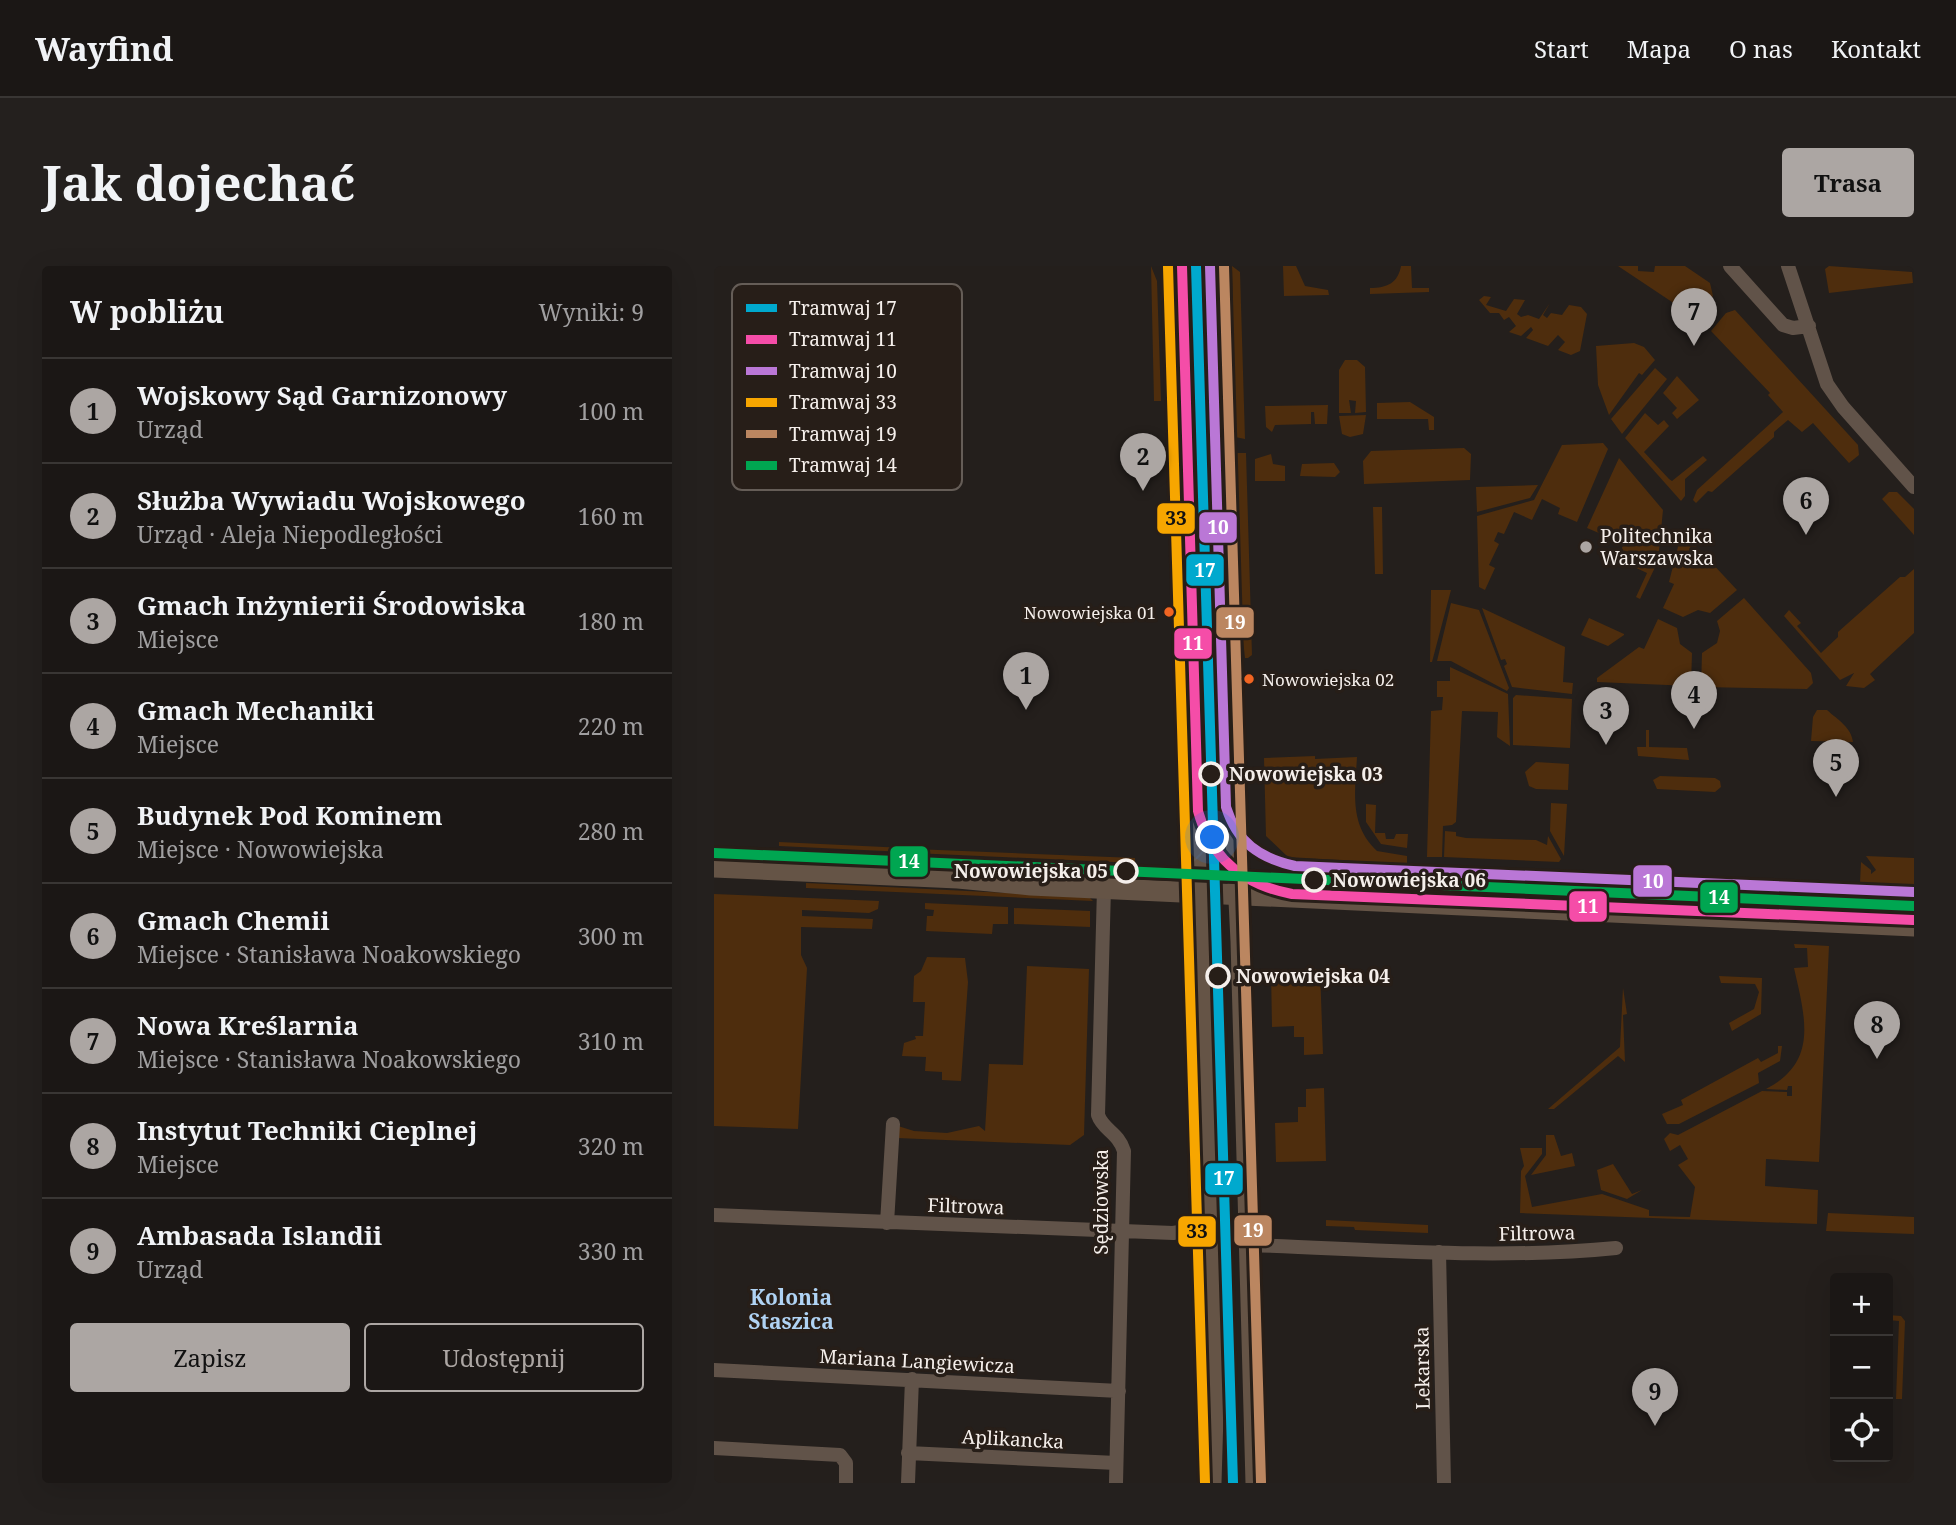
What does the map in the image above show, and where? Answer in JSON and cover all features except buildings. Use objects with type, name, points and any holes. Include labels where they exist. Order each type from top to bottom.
[{"type":"main road","points":[[1181,266],[1193,597],[1191,676],[1214,1380],[1211,1483]]},
{"type":"main road","points":[[1221,266],[1229,692],[1238,893],[1256,1483]]},
{"type":"main road","points":[[714,867],[1914,926]]},
{"type":"street","points":[[1730,266],[1783,325],[1809,326]]},
{"type":"street","points":[[1788,266],[1821,371],[1834,396],[1914,487]]},
{"type":"street","name":"Sędziowska","points":[[1104,888],[1098,1111],[1099,1119],[1119,1138],[1124,1151],[1116,1483]]},
{"type":"street","points":[[887,1223],[893,1124]]},
{"type":"street","name":"Filtrowa","points":[[714,1214],[887,1223],[1186,1232],[1209,1213]]},
{"type":"street","name":"Filtrowa","points":[[1248,1245],[1438,1252],[1568,1253],[1616,1248]]},
{"type":"street","name":"Lekarska","points":[[1438,1252],[1444,1483]]},
{"type":"street","name":"Mariana Langiewicza","points":[[714,1370],[1119,1391]]},
{"type":"street","points":[[908,1483],[912,1380]]},
{"type":"street","points":[[714,1448],[840,1455],[846,1463],[846,1483]]},
{"type":"street","name":"Aplikancka","points":[[908,1453],[1116,1463]]},
{"type":"shaded area","points":[[1151,266],[1157,281],[1161,401],[1154,401]]},
{"type":"shaded area","points":[[1193,266],[1200,266],[1206,395],[1210,395],[1209,379],[1214,379],[1212,441],[1218,620],[1203,621]]},
{"type":"shaded area","points":[[1232,266],[1240,272],[1245,439],[1235,437]]},
{"type":"shaded area","points":[[1283,266],[1296,266],[1305,286],[1328,290],[1329,295],[1284,296]]},
{"type":"shaded area","points":[[1401,266],[1411,266],[1412,288],[1429,288],[1429,292],[1370,294],[1370,288],[1386,286],[1394,280]]},
{"type":"shaded area","points":[[1618,266],[1638,266],[1638,271],[1654,272],[1655,266],[1685,266],[1710,283],[1713,296],[1696,318]]},
{"type":"shaded area","points":[[1829,266],[1912,272],[1913,283],[1829,293],[1825,269]]},
{"type":"shaded area","points":[[1484,296],[1491,297],[1486,305],[1506,311],[1514,299],[1525,300],[1517,314],[1521,317],[1528,315],[1539,319],[1550,303],[1543,315],[1547,318],[1551,313],[1562,315],[1569,305],[1581,307],[1587,314],[1580,351],[1571,355],[1558,350],[1565,342],[1558,335],[1548,346],[1526,338],[1533,330],[1531,327],[1521,336],[1509,332],[1516,326],[1509,317],[1504,320],[1499,313],[1490,313],[1479,300]]},
{"type":"shaded area","points":[[1735,310],[1858,445],[1859,455],[1849,463],[1813,423],[1802,432],[1788,420],[1774,432],[1774,437],[1696,503],[1693,500],[1697,490],[1783,412],[1768,395],[1770,393],[1711,331],[1726,313]]},
{"type":"shaded area","points":[[1634,343],[1644,347],[1655,360],[1642,375],[1639,373],[1609,415],[1598,385],[1596,346]]},
{"type":"shaded area","points":[[1345,360],[1357,360],[1365,367],[1366,412],[1355,413],[1356,401],[1349,400],[1351,413],[1339,413],[1339,370]]},
{"type":"shaded area","points":[[1655,368],[1667,379],[1622,434],[1611,419]]},
{"type":"shaded area","points":[[1677,376],[1699,400],[1677,419],[1672,413],[1677,408],[1663,393]]},
{"type":"shaded area","points":[[1410,402],[1434,417],[1434,430],[1429,430],[1428,419],[1377,419],[1377,403]]},
{"type":"shaded area","points":[[1328,405],[1327,424],[1315,424],[1314,412],[1311,412],[1311,424],[1275,425],[1272,432],[1266,427],[1265,406]]},
{"type":"shaded area","points":[[1645,413],[1658,425],[1664,420],[1669,426],[1644,452],[1669,479],[1672,481],[1703,456],[1707,460],[1685,479],[1685,496],[1681,501],[1625,438]]},
{"type":"shaded area","points":[[1366,415],[1363,434],[1350,437],[1342,434],[1339,416]]},
{"type":"shaded area","points":[[1603,443],[1608,449],[1577,522],[1558,514],[1560,508],[1542,499],[1532,520],[1514,512],[1504,534],[1498,532],[1494,541],[1499,544],[1489,565],[1495,568],[1485,590],[1479,587],[1477,516],[1534,500],[1562,445]]},
{"type":"shaded area","points":[[1464,448],[1471,454],[1470,480],[1364,484],[1363,461],[1371,451]]},
{"type":"shaded area","points":[[1236,453],[1246,453],[1252,655],[1248,658],[1245,658],[1240,613]]},
{"type":"shaded area","points":[[1271,454],[1273,464],[1285,466],[1285,481],[1255,481],[1255,459]]},
{"type":"shaded area","points":[[1619,458],[1663,510],[1658,561],[1640,599],[1636,597],[1647,573],[1617,559],[1626,539],[1609,531],[1606,536],[1587,528]]},
{"type":"shaded area","points":[[1334,463],[1340,472],[1335,477],[1300,476],[1302,464]]},
{"type":"shaded area","points":[[1538,485],[1530,498],[1477,512],[1476,487]]},
{"type":"shaded area","points":[[1889,492],[1897,492],[1914,509],[1914,535],[1882,499]]},
{"type":"shaded area","points":[[1373,507],[1382,507],[1383,574],[1375,574]]},
{"type":"shaded area","points":[[1682,531],[1737,590],[1710,613],[1698,610],[1683,617],[1663,608],[1674,584],[1669,582]]},
{"type":"shaded area","points":[[1914,569],[1914,633],[1870,674],[1875,680],[1864,688],[1846,686],[1854,673],[1840,680],[1784,616],[1789,610],[1801,623],[1797,626],[1821,653],[1838,637],[1838,632],[1900,577],[1905,577]]},
{"type":"shaded area","points":[[1431,590],[1451,590],[1430,662]]},
{"type":"shaded area","points":[[1744,598],[1811,673],[1813,683],[1807,689],[1701,687],[1702,653],[1717,643],[1720,631],[1717,621]]},
{"type":"shaded area","points":[[1451,603],[1479,610],[1509,688],[1507,691],[1451,661],[1437,661]]},
{"type":"shaded area","points":[[1482,608],[1565,647],[1563,682],[1573,683],[1572,694],[1512,687],[1504,666],[1507,664],[1505,659],[1501,660]]},
{"type":"shaded area","points":[[1589,618],[1624,635],[1608,646],[1581,635]]},
{"type":"shaded area","points":[[1658,619],[1677,628],[1680,644],[1692,653],[1691,686],[1597,682],[1597,678],[1639,647],[1644,649]]},
{"type":"shaded area","points":[[1450,667],[1508,694],[1510,746],[1497,737],[1498,712],[1462,711],[1456,822],[1443,826],[1442,857],[1427,857],[1431,711],[1442,710],[1443,697],[1437,697],[1437,681],[1450,681]]},
{"type":"shaded area","points":[[1516,695],[1572,699],[1570,748],[1513,745],[1513,698]]},
{"type":"shaded area","points":[[1817,710],[1827,710],[1840,721],[1850,732],[1853,742],[1811,741],[1813,717]]},
{"type":"shaded area","points":[[1646,730],[1649,730],[1649,747],[1687,748],[1689,760],[1638,756],[1637,747],[1646,747]]},
{"type":"shaded area","points":[[1315,756],[1315,759],[1357,757],[1356,807],[1362,830],[1377,851],[1407,856],[1407,864],[1288,857],[1266,836],[1264,758]]},
{"type":"shaded area","points":[[1536,762],[1569,764],[1568,790],[1536,789],[1529,786],[1525,772]]},
{"type":"shaded area","points":[[1660,776],[1715,778],[1720,781],[1721,787],[1715,792],[1657,789],[1653,780]]},
{"type":"shaded area","points":[[1551,803],[1567,804],[1564,856],[1550,831]]},
{"type":"shaded area","points":[[1366,804],[1376,805],[1375,833],[1385,833],[1386,839],[1394,839],[1396,834],[1408,834],[1407,848],[1381,844],[1366,822]]},
{"type":"shaded area","points":[[1445,831],[1456,832],[1456,836],[1466,838],[1536,840],[1547,845],[1548,836],[1561,859],[1559,862],[1444,857]]},
{"type":"shaded area","points":[[779,842],[905,848],[905,852],[779,846]]},
{"type":"shaded area","points":[[914,849],[1135,858],[1135,863],[914,853]]},
{"type":"shaded area","points":[[1866,856],[1914,858],[1914,885],[1860,883],[1861,862],[1871,870],[1871,874],[1876,870]]},
{"type":"shaded area","points":[[1423,873],[1564,880],[1563,895],[1453,890],[1453,877]]},
{"type":"shaded area","points":[[1578,880],[1914,894],[1914,909],[1581,895],[1581,882]]},
{"type":"shaded area","points":[[806,883],[1089,897],[1093,901],[806,888]]},
{"type":"shaded area","points":[[714,894],[879,901],[878,909],[869,913],[802,910],[802,916],[873,919],[872,929],[801,927],[801,955],[807,968],[798,1129],[714,1126]]},
{"type":"shaded area","points":[[925,903],[1008,907],[1008,924],[993,924],[992,934],[926,931],[927,916],[933,916],[934,910],[925,909]]},
{"type":"shaded area","points":[[1014,908],[1090,911],[1090,927],[1014,924]]},
{"type":"shaded area","points":[[1794,944],[1829,946],[1819,1162],[1766,1159],[1765,1186],[1818,1190],[1817,1224],[1520,1213],[1521,1171],[1524,1166],[1520,1148],[1542,1148],[1542,1154],[1525,1176],[1532,1207],[1602,1194],[1649,1210],[1649,1216],[1690,1217],[1695,1187],[1678,1165],[1688,1159],[1680,1145],[1670,1151],[1664,1139],[1670,1133],[1678,1135],[1762,1091],[1787,1092],[1787,1096],[1792,1096],[1792,1086],[1788,1086],[1787,1090],[1766,1089],[1783,1078],[1794,1066],[1804,1037],[1802,1004],[1794,968],[1808,967],[1807,948],[1795,948]]},
{"type":"shaded area","points":[[927,957],[965,958],[968,982],[961,1081],[942,1080],[942,1072],[925,1071],[926,1057],[902,1056],[904,1043],[916,1039],[915,1036],[923,1036],[925,1002],[913,1002],[914,976],[921,971]]},
{"type":"shaded area","points":[[1027,966],[1089,969],[1084,1135],[1070,1145],[897,1138],[898,1126],[914,1131],[947,1133],[979,1126],[985,1131],[989,1064],[1023,1065]]},
{"type":"shaded area","points":[[1320,969],[1323,1054],[1304,1055],[1304,1037],[1294,1037],[1294,1026],[1272,1027],[1271,970]]},
{"type":"shaded area","points":[[1719,976],[1762,978],[1761,1014],[1732,1031],[1729,1023],[1754,1009],[1759,992],[1755,984],[1721,983]]},
{"type":"shaded area","points":[[1623,988],[1627,1014],[1623,1015],[1625,1062],[1618,1056],[1554,1109],[1548,1109],[1620,1047]]},
{"type":"shaded area","points":[[1778,1046],[1782,1046],[1780,1061],[1758,1073],[1759,1083],[1679,1124],[1667,1124],[1662,1114],[1683,1105],[1681,1100],[1758,1058],[1761,1062],[1778,1053]]},
{"type":"shaded area","points":[[1324,1088],[1326,1161],[1276,1162],[1275,1123],[1298,1122],[1298,1107],[1306,1107],[1306,1089]]},
{"type":"shaded area","points":[[1546,1135],[1554,1135],[1561,1156],[1572,1153],[1575,1166],[1531,1175],[1546,1155]]},
{"type":"shaded area","points":[[1613,1164],[1632,1194],[1642,1190],[1627,1199],[1601,1190],[1597,1170]]},
{"type":"shaded area","points":[[1828,1213],[1914,1217],[1914,1234],[1826,1231]]},
{"type":"shaded area","points":[[1326,1220],[1428,1225],[1428,1233],[1355,1230],[1354,1227],[1326,1226]]},
{"type":"shaded area","points":[[1192,1281],[1201,1281],[1203,1366],[1197,1419]]},
{"type":"shaded area","points":[[1893,1315],[1901,1316],[1905,1321],[1902,1399],[1896,1399],[1899,1321],[1893,1320]]},
{"type":"tram line","name":"11","points":[[1182,266],[1198,811],[1211,843],[1232,867],[1259,884],[1292,894],[1913,920]]},
{"type":"tram line","name":"17","points":[[1196,266],[1233,1483]]},
{"type":"tram line","name":"10","points":[[1210,266],[1226,807],[1236,830],[1251,847],[1282,863],[1295,866],[1914,892]]},
{"type":"tram line","name":"19","points":[[1224,266],[1261,1482]]},
{"type":"tram line","name":"33","points":[[1168,267],[1205,1483]]},
{"type":"tram line","points":[[1156,874],[1181,868],[1201,854],[1213,834],[1219,809]]},
{"type":"tram line","name":"14","points":[[714,853],[1914,906]]},
{"type":"place","name":"Nowa Kreślarnia","points":[[1694,346]]},
{"type":"place","name":"Służba Wywiadu Wojskowego","points":[[1143,491]]},
{"type":"place","name":"Gmach Chemii","points":[[1806,535]]},
{"type":"place","name":"Politechnika Warszawska","points":[[1586,547]]},
{"type":"place","name":"Nowowiejska 01","points":[[1169,612]]},
{"type":"place","name":"Nowowiejska 02","points":[[1249,679]]},
{"type":"place","name":"Wojskowy Sąd Garnizonowy","points":[[1026,710]]},
{"type":"place","name":"Gmach Mechaniki","points":[[1694,729]]},
{"type":"place","name":"Gmach Inżynierii Środowiska","points":[[1606,745]]},
{"type":"place","name":"Nowowiejska 03","points":[[1211,774]]},
{"type":"place","name":"Budynek Pod Kominem","points":[[1836,797]]},
{"type":"place","name":"Nowowiejska 05","points":[[1126,871]]},
{"type":"place","name":"Nowowiejska 06","points":[[1314,880]]},
{"type":"place","name":"Nowowiejska 04","points":[[1218,976]]},
{"type":"place","name":"Instytut Techniki Cieplnej","points":[[1877,1059]]},
{"type":"place","name":"Ambasada Islandii","points":[[1655,1426]]},
{"type":"district","name":"Kolonia Staszica","points":[[791,1310]]}]
